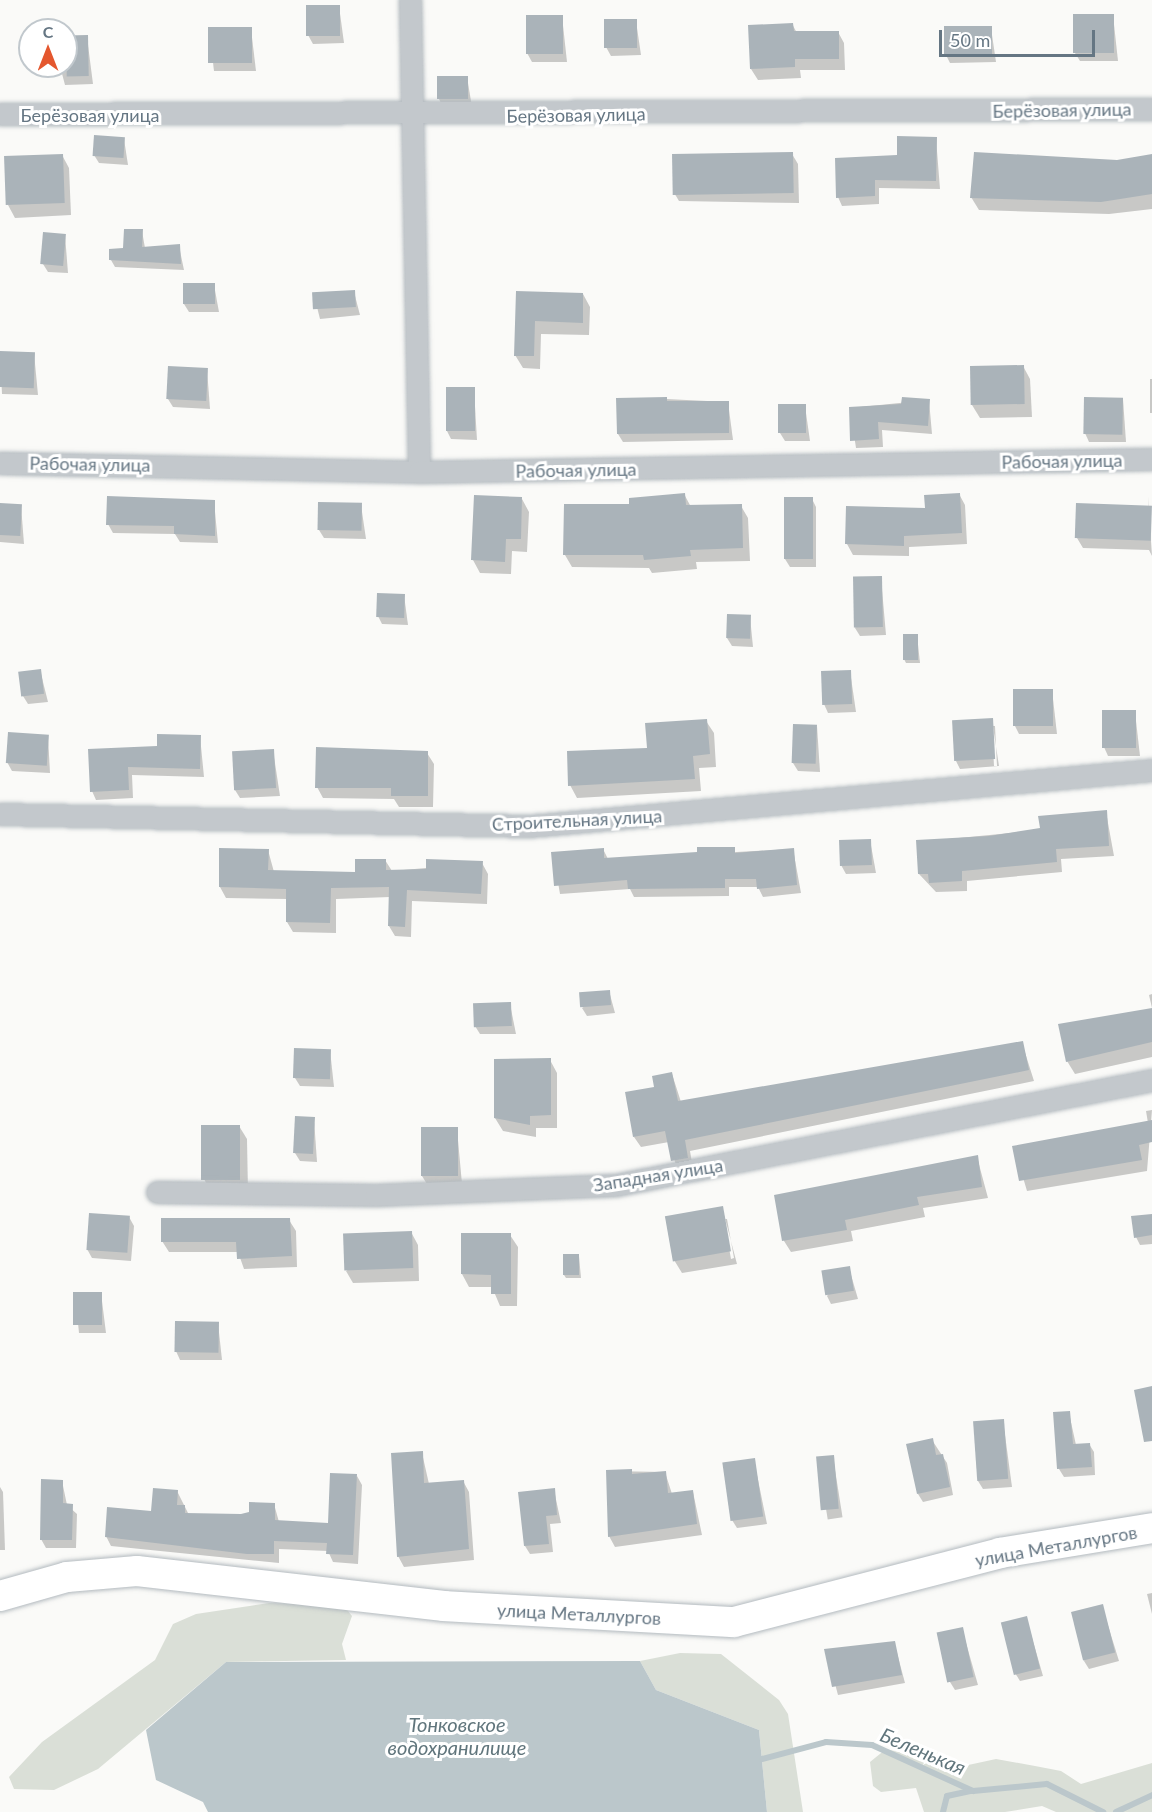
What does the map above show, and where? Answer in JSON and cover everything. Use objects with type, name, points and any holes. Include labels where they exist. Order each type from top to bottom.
[{"type":"street","points":[[410,0],[419,472]]},
{"type":"street","name":"Берёзовая улица","points":[[0,114],[411,116],[1152,109]]},
{"type":"street","name":"Рабочая улица","points":[[0,463],[419,472],[1152,459]]},
{"type":"street","name":"Строительная улица","points":[[0,814],[530,826],[1152,770]]},
{"type":"street","name":"Западная улица","points":[[157,1192],[376,1195],[616,1185],[1152,1080]]},
{"type":"street","name":"улица Металлургов","points":[[0,1596],[67,1577],[137,1571],[444,1606],[734,1622],[1000,1553],[1152,1528]]},
{"type":"shaded area","points":[[269,1603],[343,1605],[352,1616],[342,1644],[346,1660],[226,1662],[98,1769],[54,1790],[14,1789],[9,1777],[42,1742],[155,1660],[173,1624],[196,1614]]},
{"type":"shaded area","points":[[680,1653],[721,1654],[779,1700],[788,1714],[803,1812],[767,1812],[759,1730],[656,1690],[640,1661]]},
{"type":"shaded area","points":[[886,1749],[959,1767],[996,1759],[1035,1766],[1061,1771],[1081,1784],[1152,1763],[1152,1812],[1056,1812],[1042,1806],[1005,1812],[924,1812],[916,1788],[881,1792],[873,1786],[870,1762]]},
{"type":"water","name":"Тонковское водохранилище","points":[[640,1661],[656,1690],[759,1730],[767,1812],[208,1812],[203,1802],[156,1780],[146,1730],[226,1662]]},
{"type":"building","points":[[306,5],[340,5],[340,36],[306,36]]},
{"type":"building","points":[[1073,14],[1114,14],[1114,53],[1073,53]]},
{"type":"building","points":[[526,15],[563,15],[563,54],[526,54]]},
{"type":"building","points":[[604,19],[637,19],[637,48],[604,48]]},
{"type":"building","points":[[793,23],[794,31],[839,31],[839,59],[795,59],[795,67],[750,69],[748,25]]},
{"type":"building","points":[[944,26],[992,26],[992,54],[944,54]]},
{"type":"building","points":[[208,27],[252,27],[252,63],[208,63]]},
{"type":"building","points":[[78,35],[88,35],[89,76],[78,76]]},
{"type":"building","points":[[437,76],[468,76],[468,99],[437,99]]},
{"type":"building","points":[[94,135],[125,137],[123,158],[93,156]]},
{"type":"building","points":[[897,136],[937,137],[936,181],[875,180],[875,196],[836,198],[835,158],[897,155]]},
{"type":"building","points":[[793,152],[794,193],[673,195],[672,154]]},
{"type":"building","points":[[974,152],[1117,160],[1152,154],[1152,194],[1101,202],[970,198]]},
{"type":"building","points":[[63,154],[65,203],[6,205],[4,156]]},
{"type":"building","points":[[124,229],[143,229],[142,247],[180,244],[181,264],[109,260],[109,249],[123,248]]},
{"type":"building","points":[[43,232],[66,234],[63,266],[40,264]]},
{"type":"building","points":[[183,283],[215,283],[215,304],[183,304]]},
{"type":"building","points":[[355,290],[356,307],[313,309],[312,292]]},
{"type":"building","points":[[516,291],[583,293],[583,323],[535,321],[534,356],[514,356]]},
{"type":"building","points":[[0,351],[35,352],[34,388],[0,387]]},
{"type":"building","points":[[1024,365],[1025,404],[971,405],[970,366]]},
{"type":"building","points":[[168,366],[208,368],[206,401],[166,399]]},
{"type":"building","points":[[446,387],[475,387],[475,431],[446,431]]},
{"type":"building","points":[[667,397],[667,401],[729,401],[729,433],[617,434],[616,398]]},
{"type":"building","points":[[902,397],[930,399],[928,426],[878,422],[879,439],[850,441],[849,407],[901,404]]},
{"type":"building","points":[[1084,397],[1123,398],[1122,435],[1083,434]]},
{"type":"building","points":[[778,404],[806,404],[806,433],[778,433]]},
{"type":"building","points":[[685,493],[686,505],[742,504],[743,548],[690,550],[691,556],[644,560],[643,555],[563,555],[564,504],[629,504],[629,498]]},
{"type":"building","points":[[960,493],[962,533],[904,536],[904,546],[845,544],[846,506],[925,508],[924,495]]},
{"type":"building","points":[[474,495],[522,497],[521,539],[506,539],[505,562],[471,560]]},
{"type":"building","points":[[107,496],[215,500],[215,536],[174,534],[174,526],[106,525]]},
{"type":"building","points":[[784,497],[813,497],[813,559],[784,559]]},
{"type":"building","points":[[318,502],[362,503],[362,531],[318,530]]},
{"type":"building","points":[[0,503],[22,504],[20,536],[0,535]]},
{"type":"building","points":[[1076,503],[1152,506],[1151,541],[1075,538]]},
{"type":"building","points":[[882,576],[883,627],[854,627],[853,577]]},
{"type":"building","points":[[377,593],[405,594],[404,618],[376,617]]},
{"type":"building","points":[[727,614],[751,615],[750,639],[726,638]]},
{"type":"building","points":[[903,634],[918,634],[918,660],[903,660]]},
{"type":"building","points":[[41,669],[44,694],[21,697],[18,672]]},
{"type":"building","points":[[851,670],[852,704],[822,705],[821,671]]},
{"type":"building","points":[[1013,689],[1053,689],[1053,726],[1013,726]]},
{"type":"building","points":[[1102,710],[1136,710],[1136,748],[1102,748]]},
{"type":"building","points":[[993,718],[995,759],[954,761],[952,720]]},
{"type":"building","points":[[707,719],[710,754],[693,756],[695,779],[568,786],[567,751],[647,748],[645,723]]},
{"type":"building","points":[[793,724],[817,725],[816,764],[792,763]]},
{"type":"building","points":[[8,732],[49,735],[47,766],[6,763]]},
{"type":"building","points":[[157,734],[201,735],[200,769],[128,767],[129,790],[90,792],[88,749],[157,746]]},
{"type":"building","points":[[316,747],[428,751],[428,796],[391,796],[391,788],[315,788]]},
{"type":"building","points":[[274,749],[276,788],[234,790],[232,751]]},
{"type":"building","points":[[1107,810],[1109,846],[1056,849],[1057,862],[962,871],[962,881],[929,883],[928,874],[918,874],[916,840],[989,836],[1040,828],[1038,816]]},
{"type":"building","points":[[871,839],[872,865],[840,866],[839,840]]},
{"type":"building","points":[[697,847],[735,847],[735,853],[794,848],[797,885],[757,889],[756,879],[725,879],[725,888],[628,889],[627,880],[554,886],[551,852],[604,848],[604,858],[697,852]]},
{"type":"building","points":[[219,848],[269,849],[268,870],[355,872],[355,859],[386,859],[386,870],[426,869],[426,859],[483,861],[481,894],[407,890],[405,927],[388,926],[389,887],[331,888],[330,923],[286,922],[286,889],[219,887]]},
{"type":"building","points":[[610,990],[611,1005],[580,1007],[579,992]]},
{"type":"building","points":[[511,1002],[512,1026],[474,1027],[473,1003]]},
{"type":"building","points":[[1152,1008],[1152,1042],[1066,1062],[1058,1024]]},
{"type":"building","points":[[1023,1041],[1029,1070],[685,1140],[688,1158],[671,1161],[665,1131],[633,1137],[625,1092],[654,1087],[652,1076],[672,1072],[678,1101]]},
{"type":"building","points":[[294,1048],[331,1049],[330,1079],[293,1078]]},
{"type":"building","points":[[551,1058],[551,1115],[530,1116],[530,1125],[494,1118],[494,1059]]},
{"type":"building","points":[[295,1116],[315,1117],[313,1154],[293,1153]]},
{"type":"building","points":[[1152,1120],[1152,1142],[1139,1145],[1142,1160],[1019,1181],[1012,1146]]},
{"type":"building","points":[[201,1125],[240,1125],[240,1180],[201,1180]]},
{"type":"building","points":[[421,1127],[458,1127],[458,1176],[421,1176]]},
{"type":"building","points":[[978,1155],[982,1187],[917,1197],[919,1205],[845,1220],[847,1230],[782,1241],[774,1195]]},
{"type":"building","points":[[723,1206],[731,1251],[673,1262],[665,1216]]},
{"type":"building","points":[[89,1213],[130,1216],[127,1253],[86,1250]]},
{"type":"building","points":[[1152,1214],[1152,1235],[1134,1238],[1131,1216]]},
{"type":"building","points":[[161,1218],[290,1218],[292,1256],[237,1259],[236,1242],[161,1242]]},
{"type":"building","points":[[412,1231],[413,1268],[344,1270],[343,1233]]},
{"type":"building","points":[[461,1233],[511,1233],[511,1294],[491,1294],[491,1275],[461,1274]]},
{"type":"building","points":[[563,1254],[579,1254],[579,1275],[563,1275]]},
{"type":"building","points":[[850,1266],[854,1291],[825,1295],[821,1271]]},
{"type":"building","points":[[73,1292],[102,1292],[102,1325],[73,1325]]},
{"type":"building","points":[[175,1321],[219,1322],[218,1353],[174,1352]]},
{"type":"building","points":[[1152,1386],[1152,1441],[1144,1442],[1134,1390]]},
{"type":"building","points":[[1070,1411],[1073,1444],[1090,1443],[1092,1467],[1057,1469],[1053,1412]]},
{"type":"building","points":[[1004,1419],[1008,1479],[977,1481],[973,1421]]},
{"type":"building","points":[[933,1438],[936,1455],[943,1454],[950,1487],[917,1494],[906,1444]]},
{"type":"building","points":[[423,1451],[424,1483],[464,1480],[469,1549],[397,1557],[391,1453]]},
{"type":"building","points":[[834,1455],[839,1509],[821,1510],[816,1457]]},
{"type":"building","points":[[755,1458],[763,1516],[731,1521],[722,1463]]},
{"type":"building","points":[[632,1469],[632,1474],[666,1471],[668,1493],[693,1490],[697,1524],[608,1537],[606,1470]]},
{"type":"building","points":[[330,1473],[357,1474],[353,1555],[326,1554],[327,1543],[274,1541],[274,1554],[247,1554],[105,1537],[107,1507],[151,1511],[153,1488],[178,1490],[177,1505],[185,1505],[185,1513],[241,1514],[249,1512],[249,1502],[275,1503],[275,1520],[328,1523]]},
{"type":"building","points":[[41,1479],[63,1480],[63,1503],[73,1504],[72,1540],[40,1540]]},
{"type":"building","points":[[555,1488],[557,1515],[546,1516],[549,1544],[524,1546],[518,1492]]},
{"type":"building","points":[[1103,1604],[1115,1653],[1083,1660],[1071,1612]]},
{"type":"building","points":[[1027,1616],[1040,1668],[1014,1675],[1001,1623]]},
{"type":"building","points":[[963,1627],[974,1677],[947,1682],[937,1633]]},
{"type":"building","points":[[895,1641],[902,1675],[832,1687],[824,1649]]},
{"type":"waterway","name":"Беленькая","points":[[762,1759],[826,1742],[872,1745],[973,1791],[1047,1784],[1103,1812]]},
{"type":"waterway","points":[[943,1812],[947,1796],[971,1791]]},
{"type":"waterway","name":"Беленькая","points":[[1116,1812],[1152,1795]]}]
